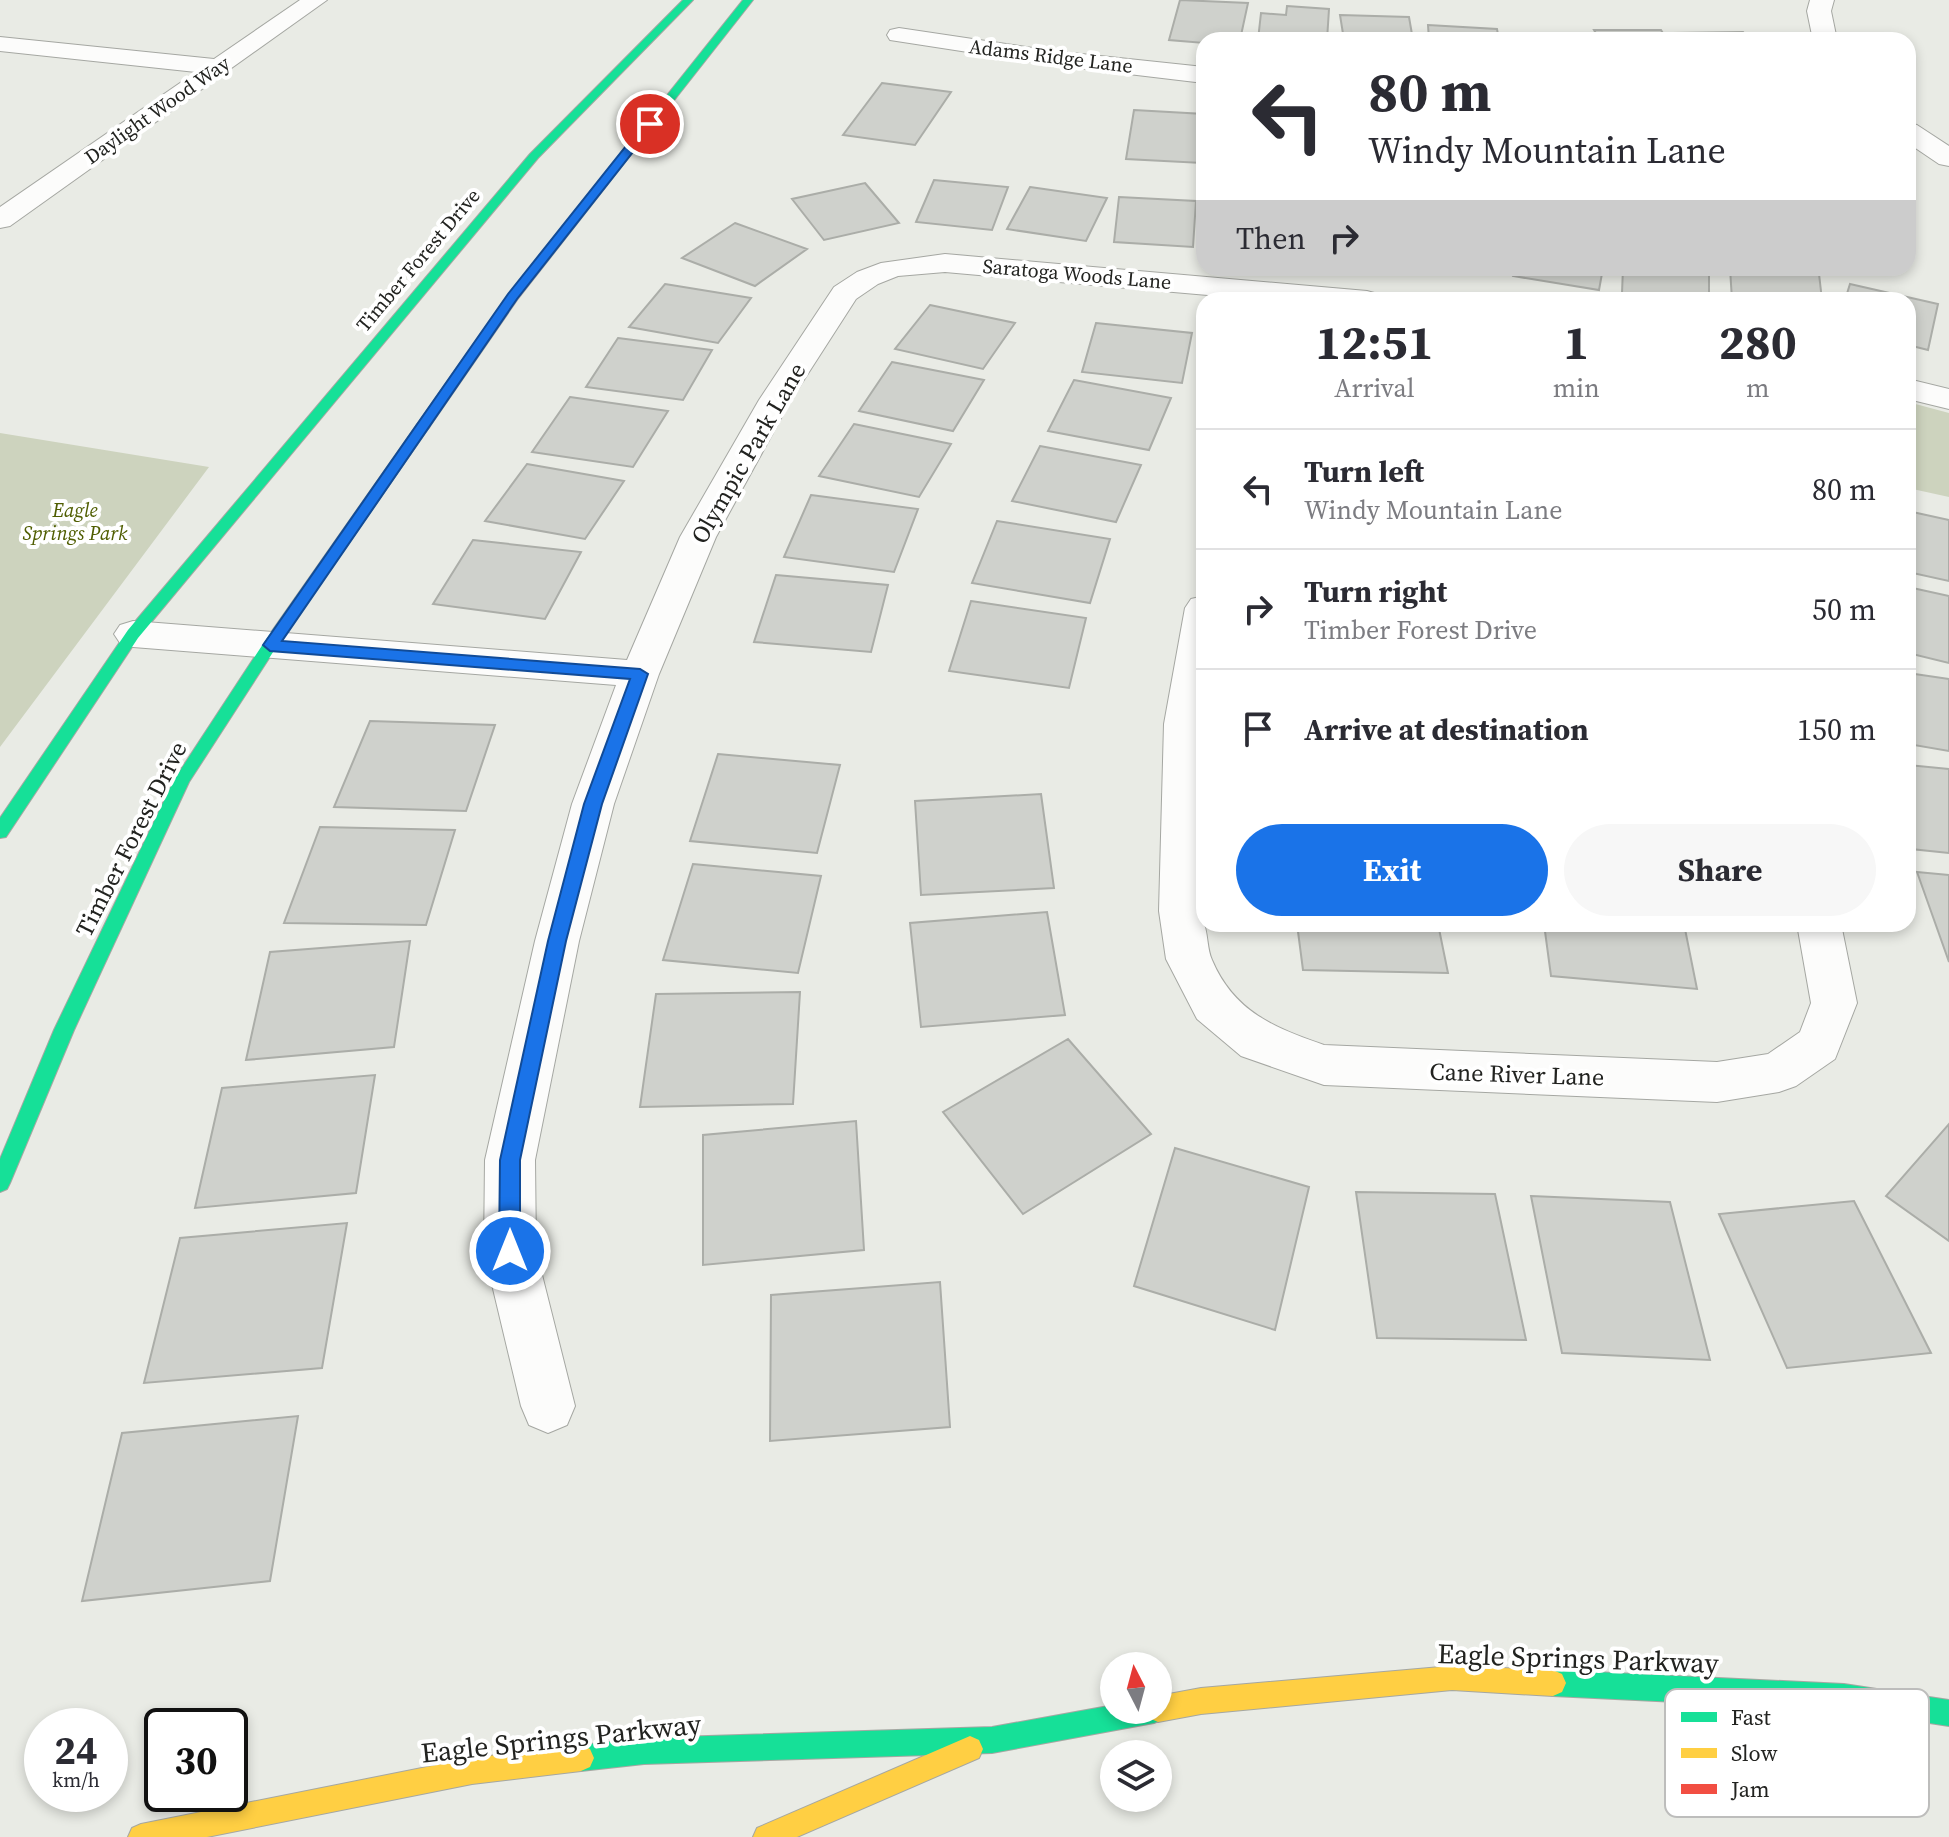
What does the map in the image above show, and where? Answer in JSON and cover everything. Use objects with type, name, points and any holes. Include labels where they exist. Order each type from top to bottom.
[{"type":"main road","name":"Timber Forest Drive","points":[[0,832],[133,634],[534,156],[688,0]]},
{"type":"main road","name":"Timber Forest Drive","points":[[0,1183],[64,1030],[182,780],[270,645],[513,297],[748,0]]},
{"type":"main road","name":"Eagle Springs Parkway","points":[[1172,1707],[1201,1701],[1452,1678],[1679,1689]]},
{"type":"main road","name":"Eagle Springs Parkway","points":[[1929,1710],[1949,1713]]},
{"type":"main road","name":"Eagle Springs Parkway","points":[[141,1837],[472,1771],[644,1751],[992,1740],[1100,1720]]},
{"type":"main road","name":"Eagle Springs Parkway","points":[[766,1837],[992,1740]]},
{"type":"street","name":"Daylight Wood Way","points":[[0,220],[315,0]]},
{"type":"street","points":[[1822,0],[1819,11],[1823,32]]},
{"type":"street","name":"Adams Ridge Lane","points":[[899,35],[1053,58],[1196,74]]},
{"type":"street","points":[[0,44],[220,67]]},
{"type":"street","points":[[1916,136],[1949,158]]},
{"type":"street","name":"Saratoga Woods Lane","points":[[884,270],[910,264],[945,263],[1242,292]]},
{"type":"street","name":"Olympic Park Lane","points":[[548,1406],[510,1251],[510,1160],[557,941],[593,804],[640,674],[698,537],[775,400],[845,293],[861,280],[884,270]]},
{"type":"street","points":[[1916,391],[1949,399]]},
{"type":"street","points":[[133,634],[640,674]]},
{"type":"street","name":"Cane River Lane","points":[[1196,654],[1184,724],[1181,911],[1188,959],[1213,1006],[1258,1042],[1324,1065],[1717,1082],[1779,1072],[1818,1045],[1834,1003],[1821,932]]},
{"type":"green space","points":[[1916,404],[1949,413],[1949,497],[1916,490]]},
{"type":"green space","name":"Eagle Springs Park","points":[[0,433],[209,467],[0,747]]},
{"type":"building","points":[[1180,0],[1248,3],[1242,32],[1196,32],[1196,42],[1169,40]]},
{"type":"building","points":[[1287,6],[1329,9],[1328,32],[1259,32],[1261,13],[1286,15]]},
{"type":"building","points":[[1340,15],[1409,17],[1412,32],[1343,32]]},
{"type":"building","points":[[1428,25],[1497,29],[1498,32],[1428,32]]},
{"type":"building","points":[[1594,30],[1662,32],[1595,32]]},
{"type":"building","points":[[882,83],[951,92],[915,145],[843,135]]},
{"type":"building","points":[[1134,110],[1196,114],[1196,163],[1126,159]]},
{"type":"building","points":[[934,180],[1008,187],[992,230],[916,222]]},
{"type":"building","points":[[865,183],[899,223],[824,240],[792,199]]},
{"type":"building","points":[[1030,187],[1107,198],[1086,241],[1007,229]]},
{"type":"building","points":[[1119,197],[1196,201],[1193,247],[1114,242]]},
{"type":"building","points":[[735,223],[807,249],[755,286],[682,258]]},
{"type":"building","points":[[1513,276],[1602,276],[1599,290]]},
{"type":"building","points":[[1623,276],[1709,276],[1709,292],[1622,292]]},
{"type":"building","points":[[1730,276],[1819,276],[1821,292],[1732,292]]},
{"type":"building","points":[[665,284],[751,298],[718,343],[629,327]]},
{"type":"building","points":[[1850,284],[1885,292],[1848,292]]},
{"type":"building","points":[[1916,299],[1938,304],[1928,350],[1916,347]]},
{"type":"building","points":[[930,305],[1015,323],[983,369],[895,349]]},
{"type":"building","points":[[1096,323],[1192,333],[1182,383],[1082,372]]},
{"type":"building","points":[[618,338],[712,350],[683,400],[586,387]]},
{"type":"building","points":[[892,362],[984,380],[953,431],[859,411]]},
{"type":"building","points":[[1074,380],[1171,398],[1149,450],[1048,431]]},
{"type":"building","points":[[570,397],[668,411],[633,467],[532,452]]},
{"type":"building","points":[[854,424],[951,444],[919,497],[819,476]]},
{"type":"building","points":[[1040,446],[1141,465],[1116,522],[1012,501]]},
{"type":"building","points":[[527,464],[624,481],[585,539],[485,521]]},
{"type":"building","points":[[811,495],[918,509],[894,572],[784,557]]},
{"type":"building","points":[[1916,513],[1949,520],[1949,581],[1916,574]]},
{"type":"building","points":[[997,521],[1110,539],[1090,603],[972,583]]},
{"type":"building","points":[[473,540],[581,552],[545,619],[433,604]]},
{"type":"building","points":[[776,575],[888,585],[871,652],[754,642]]},
{"type":"building","points":[[1916,589],[1949,596],[1949,663],[1916,655]]},
{"type":"building","points":[[971,601],[1086,618],[1069,688],[949,671]]},
{"type":"building","points":[[1916,674],[1949,679],[1949,751],[1916,745]]},
{"type":"building","points":[[370,721],[495,725],[466,811],[334,807]]},
{"type":"building","points":[[718,754],[840,765],[817,853],[690,841]]},
{"type":"building","points":[[1916,766],[1949,769],[1949,853],[1916,850]]},
{"type":"building","points":[[1041,794],[1054,888],[921,895],[915,801]]},
{"type":"building","points":[[320,827],[455,830],[426,925],[284,923]]},
{"type":"building","points":[[693,864],[821,876],[798,973],[663,960]]},
{"type":"building","points":[[1917,872],[1949,875],[1949,962]]},
{"type":"building","points":[[1047,912],[1065,1015],[921,1027],[910,923]]},
{"type":"building","points":[[1298,932],[1440,932],[1448,973],[1303,970]]},
{"type":"building","points":[[1545,932],[1686,932],[1697,989],[1551,976]]},
{"type":"building","points":[[410,941],[394,1047],[246,1060],[270,952]]},
{"type":"building","points":[[800,992],[793,1104],[640,1107],[656,994]]},
{"type":"building","points":[[1068,1039],[1151,1134],[1023,1214],[943,1112]]},
{"type":"building","points":[[375,1075],[356,1193],[195,1208],[222,1088]]},
{"type":"building","points":[[856,1121],[864,1250],[703,1265],[703,1135]]},
{"type":"building","points":[[1949,1124],[1949,1241],[1886,1196]]},
{"type":"building","points":[[1175,1148],[1309,1187],[1275,1330],[1134,1286]]},
{"type":"building","points":[[1356,1192],[1495,1194],[1526,1340],[1377,1338]]},
{"type":"building","points":[[1531,1196],[1670,1202],[1710,1360],[1562,1353]]},
{"type":"building","points":[[1854,1201],[1931,1353],[1787,1368],[1719,1214]]},
{"type":"building","points":[[347,1223],[322,1368],[144,1383],[180,1238]]},
{"type":"building","points":[[940,1282],[950,1427],[770,1441],[771,1295]]},
{"type":"building","points":[[298,1416],[270,1581],[82,1601],[122,1433]]},
{"type":"traffic: fast","points":[[0,832],[133,634],[534,156],[688,0]]},
{"type":"traffic: fast","points":[[664,106],[748,0]]},
{"type":"traffic: fast","points":[[0,1183],[64,1030],[182,780],[270,645],[423,426]]},
{"type":"traffic: fast","points":[[1553,1683],[1678,1689]]},
{"type":"traffic: fast","points":[[1929,1710],[1949,1713]]},
{"type":"traffic: fast","points":[[581,1758],[644,1751],[992,1740],[1100,1720]]},
{"type":"traffic: slow","points":[[1172,1706],[1201,1701],[1452,1678],[1553,1683]]},
{"type":"traffic: slow","points":[[766,1837],[970,1749]]},
{"type":"traffic: slow","points":[[141,1837],[472,1771],[581,1758]]},
{"type":"traffic: jam","points":[[423,426],[513,297],[664,106]]},
{"type":"route","points":[[510,1251],[510,1160],[557,941],[593,804],[640,674],[270,645],[513,297],[650,124]]}]
